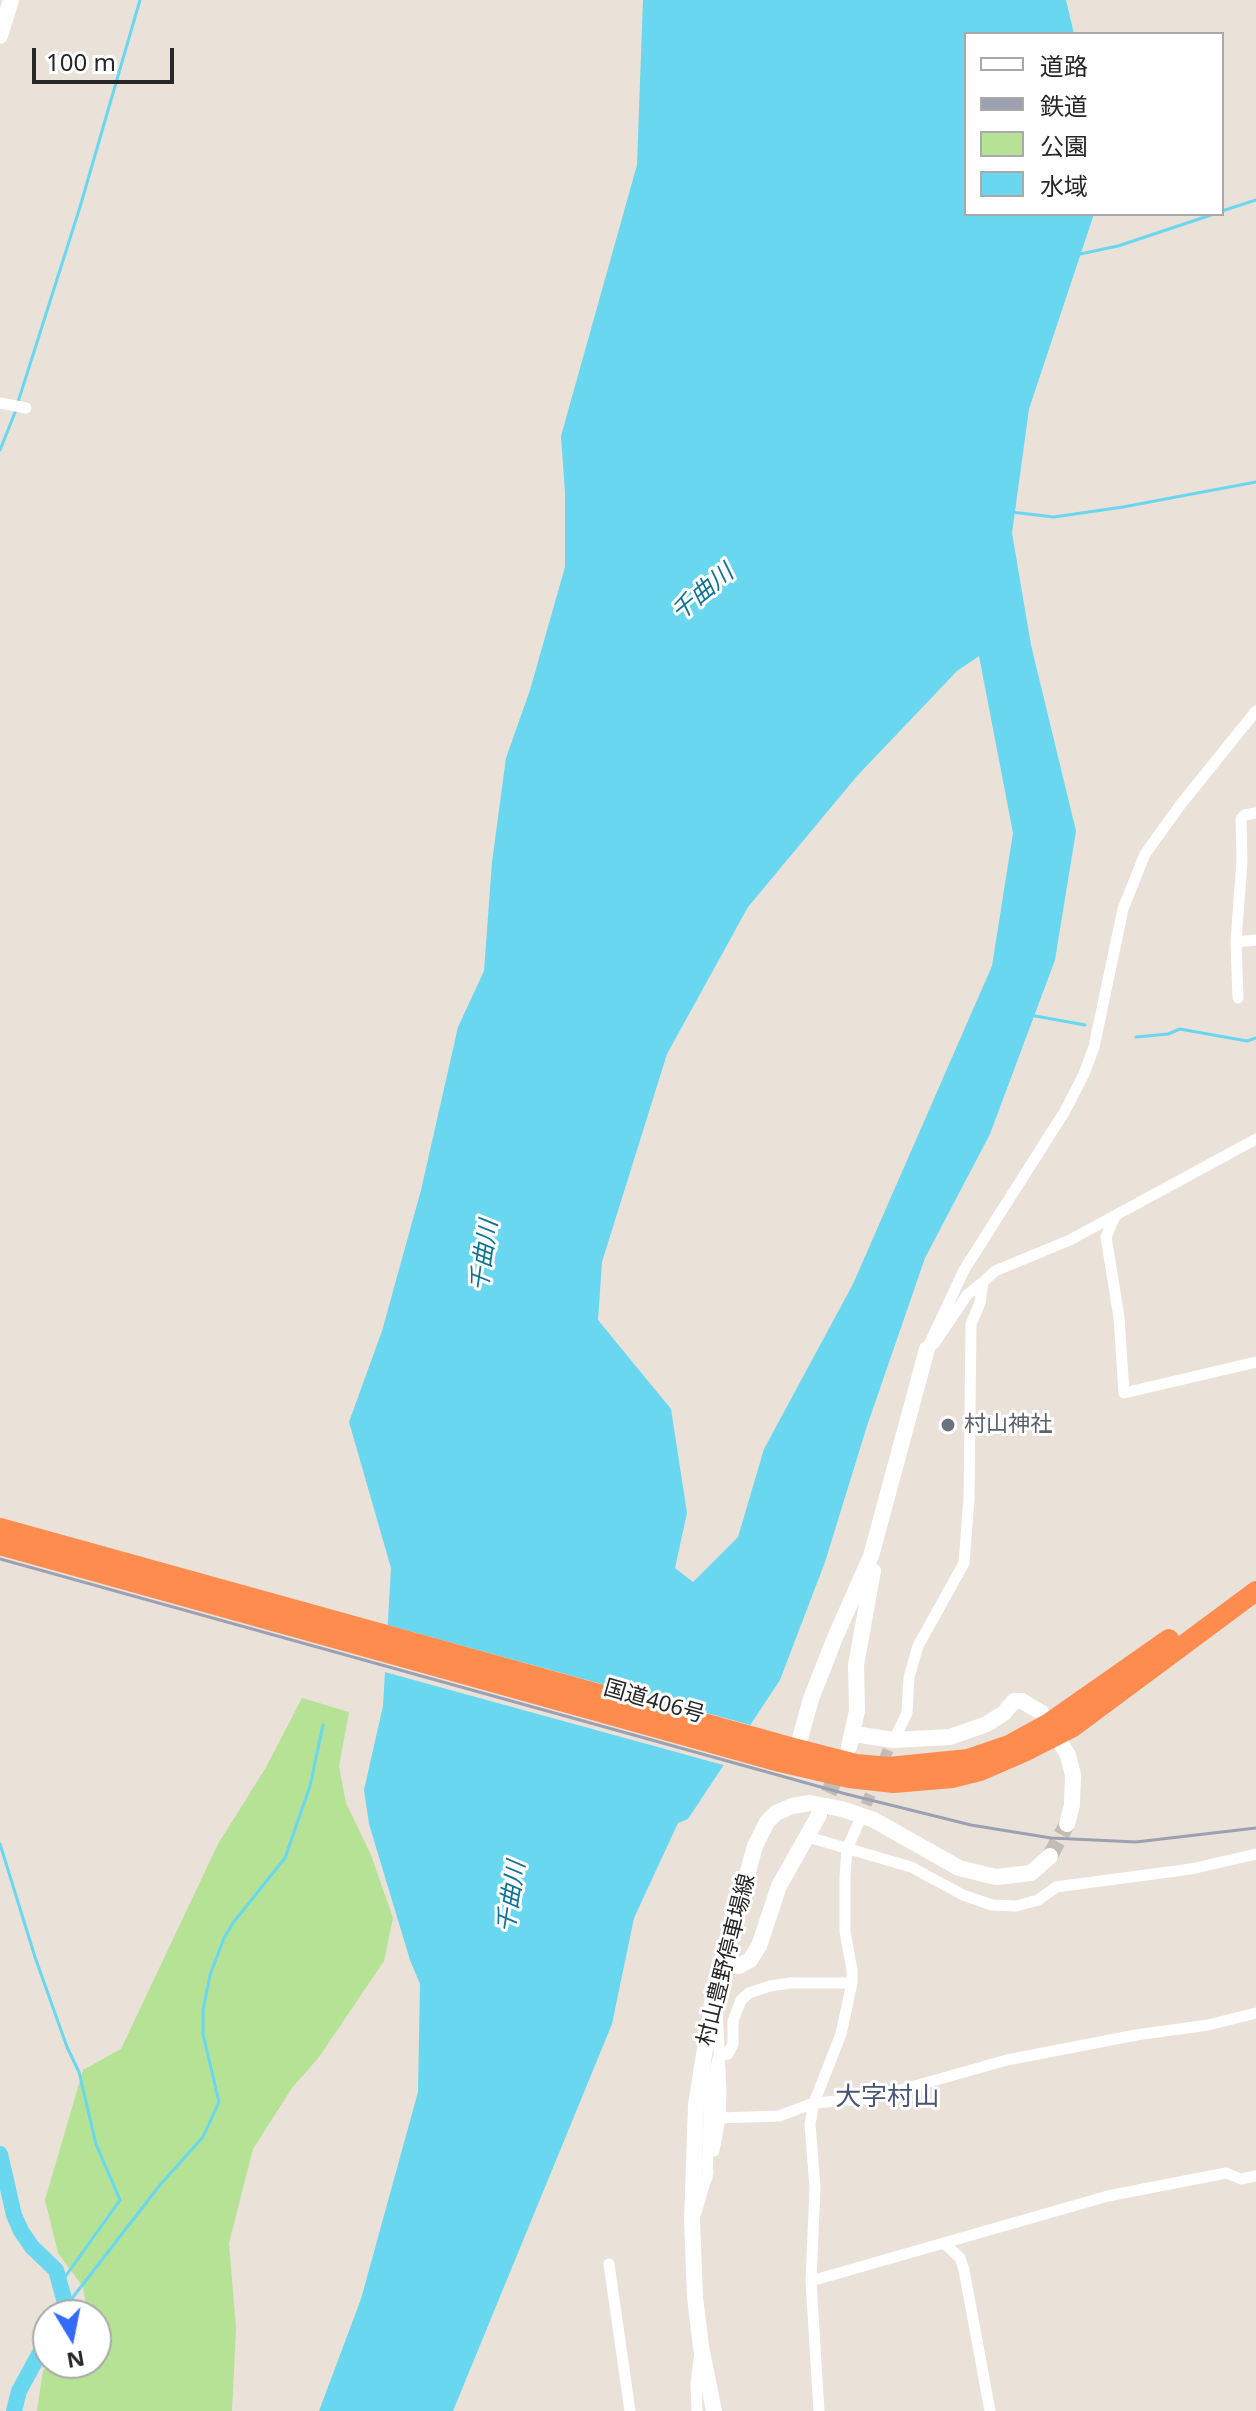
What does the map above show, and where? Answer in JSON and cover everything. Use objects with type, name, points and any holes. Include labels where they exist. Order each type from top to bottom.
[{"type":"highway","name":"国道406号","points":[[0,1528],[787,1752]]},
{"type":"highway","name":"国道406号","points":[[0,1545],[787,1752],[889,1767],[968,1759],[1053,1729],[1073,1727],[1256,1591]]},
{"type":"highway","name":"国道406号","points":[[1053,1729],[1256,1577]]},
{"type":"main road","points":[[0,36],[11,0]]},
{"type":"main road","points":[[787,1752],[871,1556],[927,1349]]},
{"type":"main road","points":[[871,1556],[876,1562],[869,1583],[856,1665],[857,1711],[852,1741],[891,1745],[950,1737],[967,1733],[996,1719],[1014,1701],[1022,1701],[1037,1708],[1068,1755],[1073,1775],[1072,1805],[1067,1824]]},
{"type":"main road","name":"村山豊野停車場線","points":[[714,2411],[695,2297],[692,2222],[696,2096],[713,1998],[755,1846],[767,1822],[776,1813],[792,1806],[810,1803],[842,1809],[874,1820],[959,1868],[996,1877],[1031,1873],[1050,1856]]},
{"type":"main road","points":[[724,1965],[739,1966],[750,1960],[762,1938],[779,1886],[819,1815]]},
{"type":"street","points":[[5,404],[26,408]]},
{"type":"street","points":[[927,1349],[964,1270],[1065,1111],[1084,1074],[1094,1047],[1123,909],[1145,854],[1256,711]]},
{"type":"street","points":[[1238,998],[1236,942],[1242,860],[1241,819],[1256,813]]},
{"type":"street","points":[[1236,942],[1256,940]]},
{"type":"street","points":[[927,1349],[938,1341],[967,1295],[995,1271],[1070,1240],[1256,1139]]},
{"type":"street","points":[[1115,1216],[1106,1237],[1119,1317],[1124,1393],[1256,1362]]},
{"type":"street","points":[[891,1745],[907,1713],[909,1677],[918,1646],[964,1563],[969,1498],[971,1324],[980,1303],[983,1282]]},
{"type":"street","points":[[819,2411],[811,2281],[815,2188],[810,2124],[814,2103],[841,2034],[852,1983],[845,1932],[847,1849],[858,1824]]},
{"type":"street","points":[[808,1837],[911,1867],[963,1895],[992,1905],[1016,1906],[1038,1900],[1056,1887],[1191,1869],[1256,1854]]},
{"type":"street","points":[[719,2055],[730,2051],[733,2021],[741,2000],[749,1993],[790,1983],[852,1983]]},
{"type":"street","points":[[692,2222],[707,2178],[720,2118],[717,2006],[713,1998]]},
{"type":"street","points":[[720,2118],[779,2116],[814,2103],[872,2098],[1007,2060],[1136,2035],[1208,2025],[1256,2013]]},
{"type":"street","points":[[707,2178],[710,2090],[719,2055]]},
{"type":"street","points":[[811,2281],[1108,2196],[1226,2173],[1241,2179],[1256,2176]]},
{"type":"street","points":[[944,2243],[960,2258],[964,2270],[990,2411]]},
{"type":"street","points":[[609,2264],[630,2411]]},
{"type":"street","points":[[697,2411],[696,2384],[701,2347]]},
{"type":"green space","points":[[302,1698],[349,1712],[339,1766],[346,1803],[371,1855],[393,1918],[384,1961],[319,2057],[292,2088],[253,2149],[229,2243],[236,2328],[232,2411],[37,2411],[42,2379],[112,2379],[112,2299],[85,2299],[83,2287],[58,2253],[45,2200],[83,2070],[121,2049],[218,1844],[265,1769]]},
{"type":"water","name":"千曲川","points":[[643,0],[1066,0],[1074,32],[964,32],[964,216],[1093,216],[1029,409],[1012,533],[1031,645],[1076,831],[1055,960],[990,1134],[925,1258],[867,1426],[825,1562],[780,1680],[688,1819],[678,1823],[634,1918],[612,2024],[453,2411],[319,2411],[361,2299],[418,2092],[420,1984],[369,1824],[364,1790],[383,1706],[391,1568],[349,1422],[382,1331],[421,1190],[458,1027],[484,971],[492,862],[506,758],[530,690],[565,567],[561,436],[637,165]],"holes":[[[979,656],[1013,833],[992,966],[853,1284],[764,1449],[738,1537],[693,1582],[675,1568],[687,1513],[671,1409],[598,1320],[602,1262],[667,1054],[748,907],[857,776],[957,671]]]},
{"type":"pier","points":[[384,1624],[754,1726],[727,1766],[381,1671]]},
{"type":"waterway","points":[[18,402],[80,207],[140,0]]},
{"type":"waterway","points":[[1224,210],[1256,200]]},
{"type":"waterway","points":[[1080,254],[1118,246],[1208,216]]},
{"type":"waterway","points":[[0,450],[16,410]]},
{"type":"waterway","points":[[1011,512],[1054,517],[1256,482]]},
{"type":"waterway","points":[[1030,1015],[1085,1025]]},
{"type":"waterway","points":[[1136,1037],[1168,1034],[1180,1029],[1247,1041],[1256,1038]]},
{"type":"waterway","points":[[71,2299],[160,2185],[203,2137],[219,2102],[203,2034],[203,2010],[210,1975],[233,1923],[285,1858],[310,1786],[323,1725]]},
{"type":"waterway","points":[[0,1844],[35,1957],[79,2072],[96,2144],[120,2200],[60,2284]]},
{"type":"waterway","points":[[0,2154],[14,2215],[21,2231],[32,2247],[56,2270],[64,2299]]},
{"type":"waterway","points":[[14,2411],[19,2391],[32,2367]]},
{"type":"tunnel","points":[[860,1820],[888,1750]]},
{"type":"tunnel","points":[[819,1815],[841,1765]]},
{"type":"tunnel","points":[[1050,1856],[1067,1824]]},
{"type":"railway","points":[[0,1559],[846,1794],[971,1825],[1051,1838],[1136,1842],[1256,1828]]},
{"type":"place","name":"村山神社","points":[[948,1425]]},
{"type":"district","name":"大字村山","points":[[887,2098]]}]
